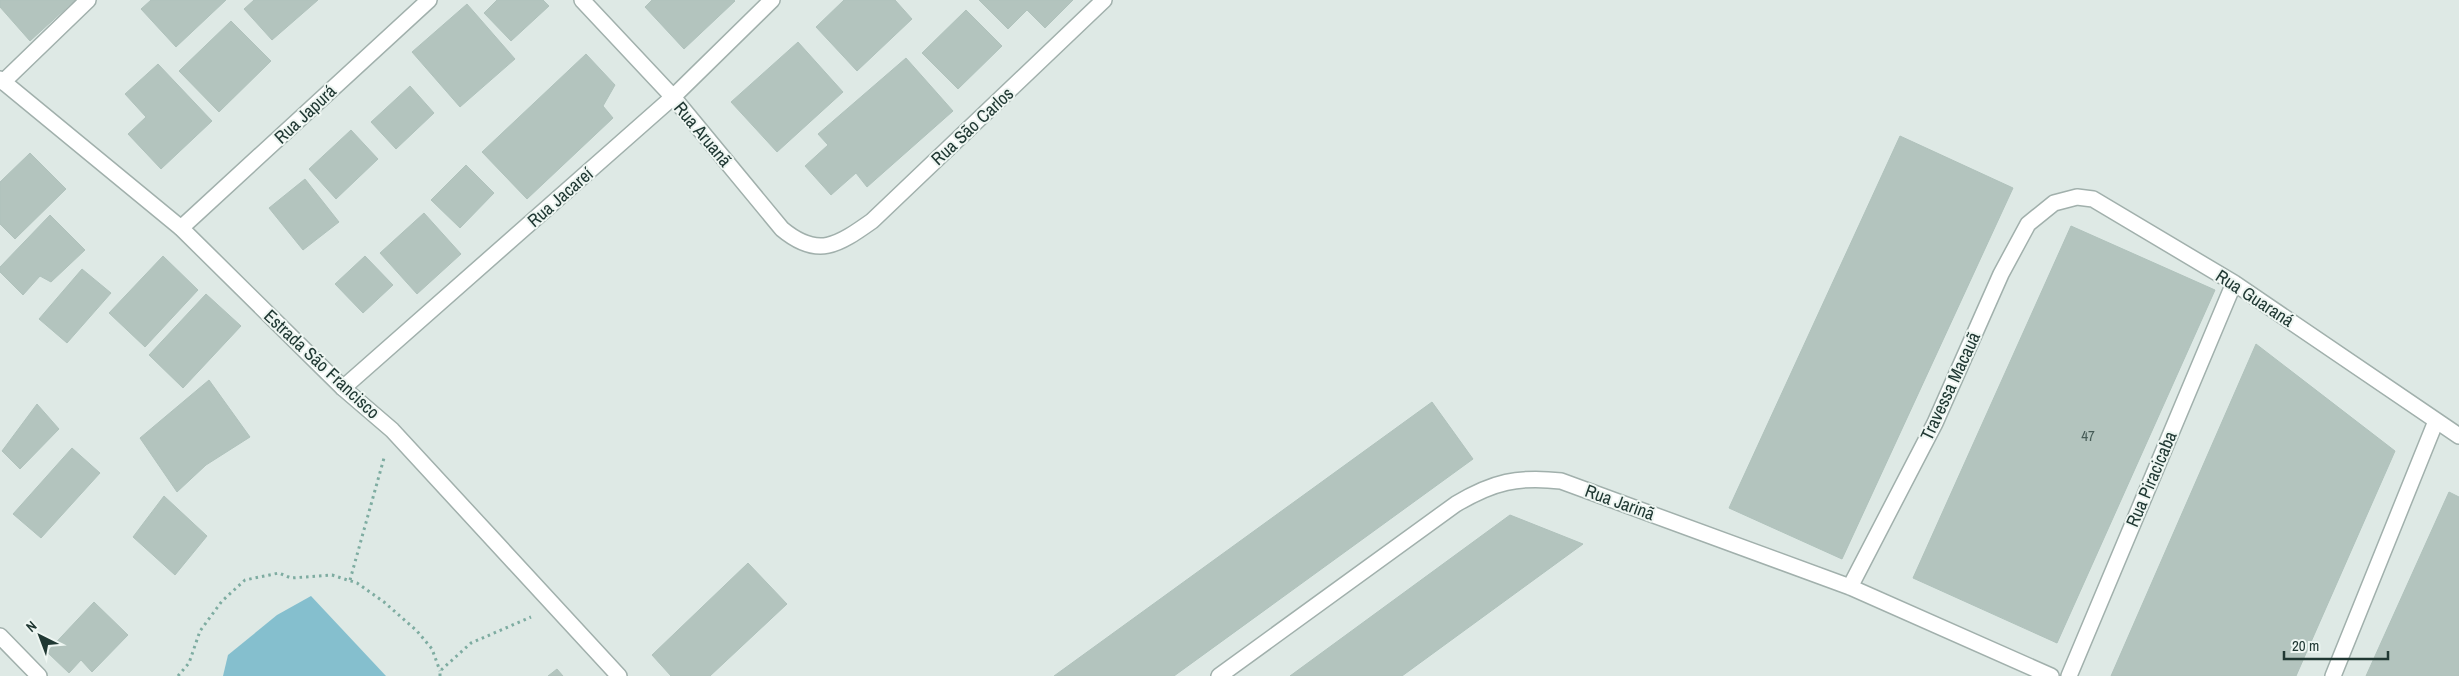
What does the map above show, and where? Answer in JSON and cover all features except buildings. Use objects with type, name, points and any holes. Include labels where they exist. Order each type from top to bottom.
[{"type":"street","points":[[2,81],[88,0]]},
{"type":"street","name":"Rua Japurá","points":[[181,228],[429,0]]},
{"type":"street","name":"Rua Aruanã","points":[[582,0],[673,97],[782,229],[794,240],[809,245],[820,248],[834,245]]},
{"type":"street","name":"Rua Jacareí","points":[[344,388],[673,97],[772,0]]},
{"type":"street","name":"Rua São Carlos","points":[[834,245],[872,221],[1104,0]]},
{"type":"street","name":"Estrada São Francisco","points":[[2,81],[181,228],[344,388],[392,430],[619,676]]},
{"type":"street","name":"Rua Guaraná","points":[[2064,199],[2077,197],[2093,199],[2234,283],[2459,436]]},
{"type":"street","name":"Travessa Macauã","points":[[1850,587],[1935,423],[2001,274],[2028,224],[2039,213],[2064,199]]},
{"type":"street","name":"Rua Piracicaba","points":[[2069,676],[2234,283]]},
{"type":"street","points":[[2333,676],[2436,421]]},
{"type":"street","name":"Rua Jarinã","points":[[1219,676],[1456,504],[1481,489],[1512,480],[1561,480],[1850,587],[2051,676]]},
{"type":"street","points":[[0,636],[39,676]]},
{"type":"path","points":[[350,580],[392,430]]},
{"type":"path","points":[[178,676],[190,663],[200,631],[222,601],[245,580],[279,573],[291,578],[332,575],[357,583],[384,602],[417,631],[432,649],[440,676]]},
{"type":"path","points":[[440,671],[471,643],[554,607]]},
{"type":"water","points":[[311,596],[386,676],[223,676],[228,655],[277,615]]}]
